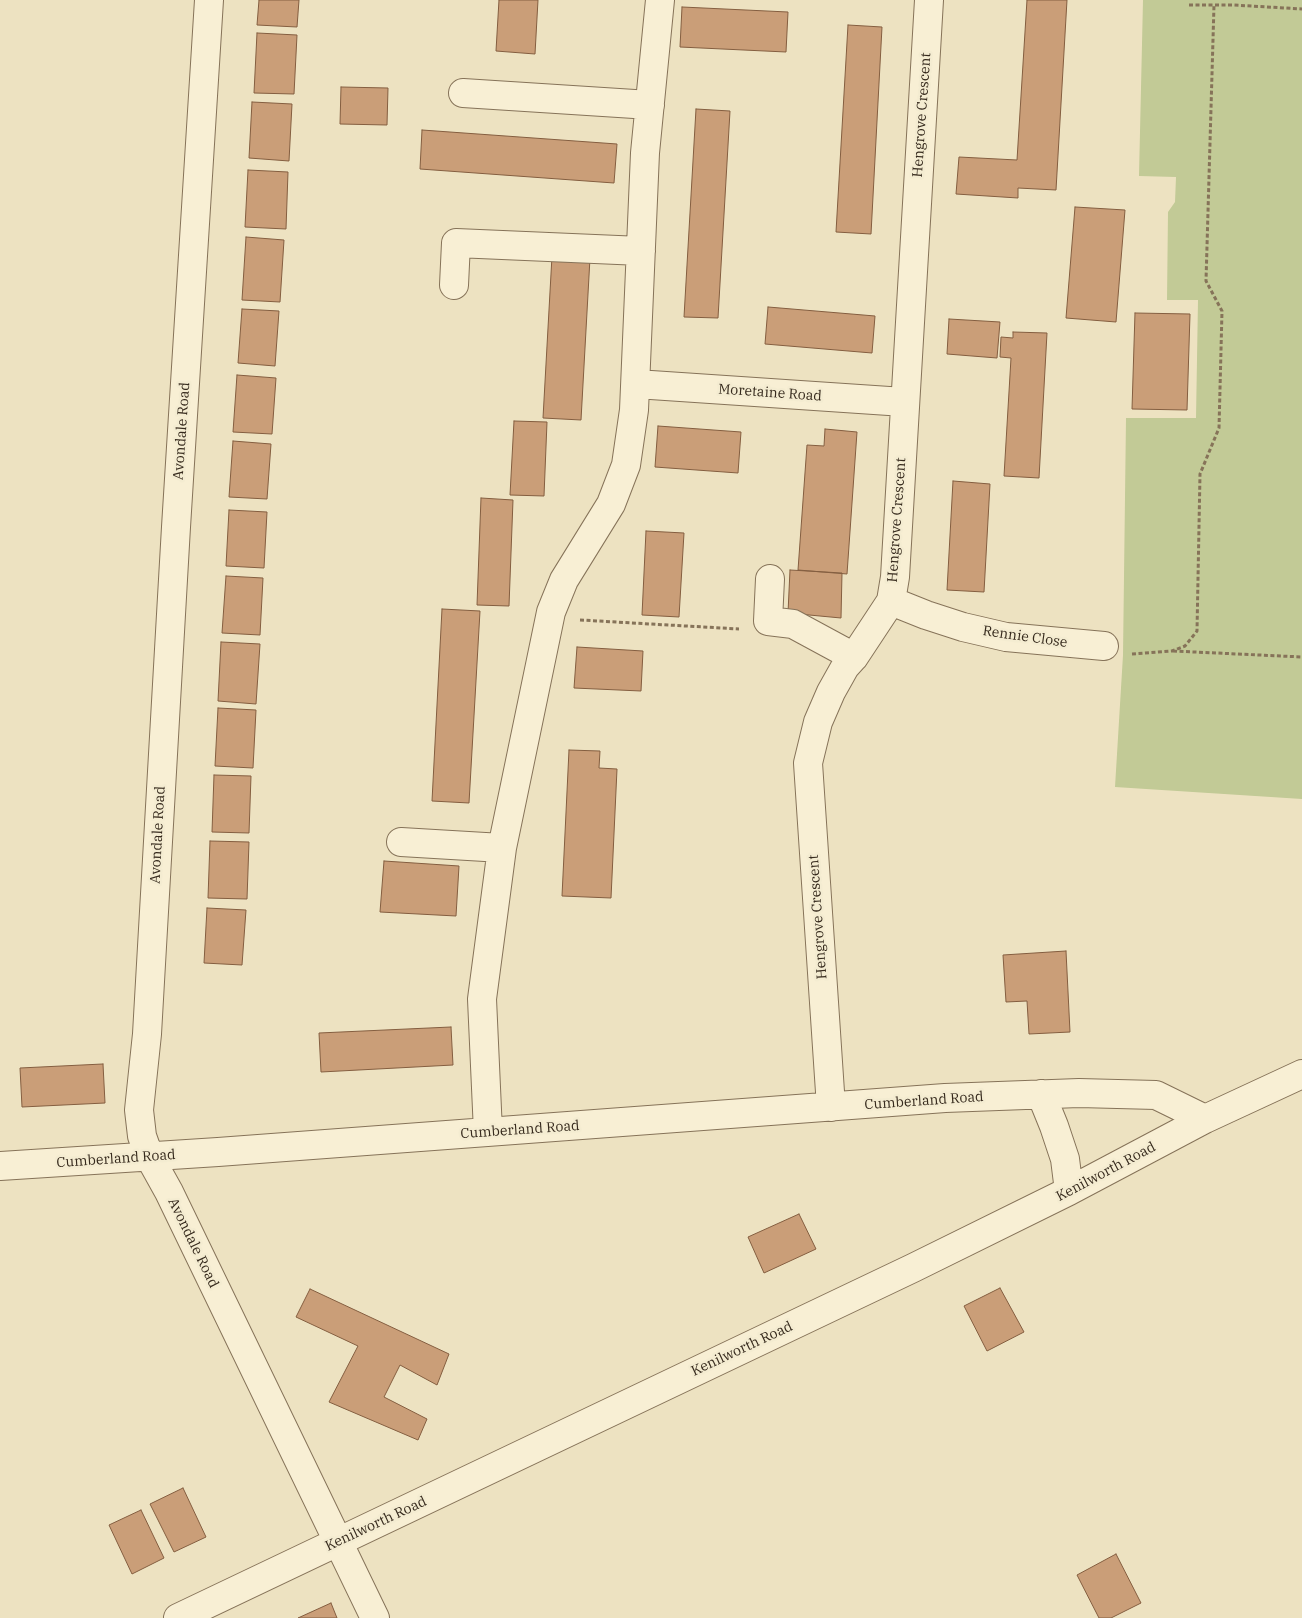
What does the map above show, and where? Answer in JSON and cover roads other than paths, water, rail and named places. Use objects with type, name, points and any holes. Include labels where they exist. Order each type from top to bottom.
[{"type":"street","name":"Avondale Road","points":[[209,0],[200,170],[175,536],[148,1024],[139,1110],[142,1136],[149,1156],[195,1246],[375,1618]]},
{"type":"street","points":[[488,1132],[482,999],[502,848],[550,618],[564,580],[611,504],[626,464],[636,384],[646,153],[660,0]]},
{"type":"street","name":"Hengrove Crescent","points":[[831,1107],[808,763],[818,722],[830,692],[891,601],[895,576],[904,402],[930,0]]},
{"type":"street","points":[[463,93],[650,105]]},
{"type":"street","points":[[454,285],[456,243],[641,252]]},
{"type":"street","name":"Moretaine Road","points":[[636,384],[904,402]]},
{"type":"street","points":[[770,579],[768,621],[792,624],[854,657]]},
{"type":"street","name":"Rennie Close","points":[[891,601],[962,627],[1006,637],[1104,646]]},
{"type":"street","points":[[401,842],[502,848]]},
{"type":"street","name":"Kenilworth Road","points":[[178,1618],[886,1281],[1070,1191],[1205,1119],[1302,1074]]},
{"type":"street","name":"Cumberland Road","points":[[0,1166],[945,1098],[1041,1094],[1156,1095],[1205,1119]]},
{"type":"street","points":[[1041,1094],[1065,1159],[1070,1191]]}]
